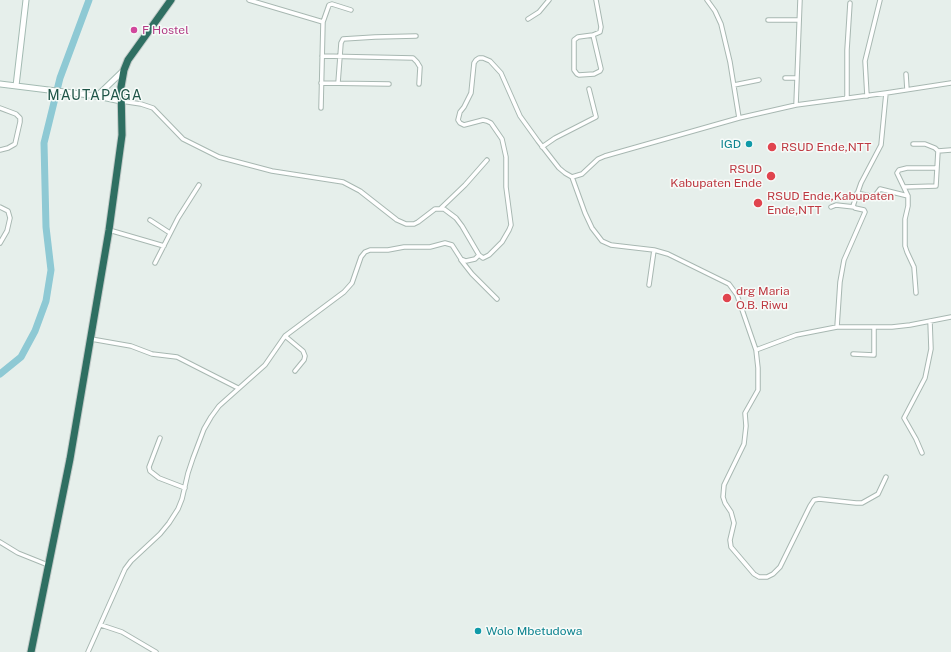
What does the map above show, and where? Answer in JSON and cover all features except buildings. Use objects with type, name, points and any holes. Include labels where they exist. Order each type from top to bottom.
[{"type":"highway","points":[[31,652],[59,515],[109,230],[122,135],[121,101],[124,70],[128,60],[171,0]]},
{"type":"street","points":[[16,86],[23,37],[26,0]]},
{"type":"street","points":[[249,0],[323,22]]},
{"type":"street","points":[[528,19],[539,12],[549,0]]},
{"type":"street","points":[[593,35],[600,71],[594,74],[576,74],[574,70],[574,40],[578,37],[598,34],[601,30],[596,0]]},
{"type":"street","points":[[707,0],[715,11],[721,24],[730,62],[739,118]]},
{"type":"street","points":[[796,105],[800,0]]},
{"type":"street","points":[[867,96],[865,61],[880,0]]},
{"type":"street","points":[[847,98],[847,50],[850,3]]},
{"type":"street","points":[[321,108],[323,22],[328,8],[332,4],[351,10]]},
{"type":"street","points":[[768,20],[799,20]]},
{"type":"street","points":[[338,83],[341,42],[345,39],[416,36]]},
{"type":"street","points":[[322,56],[412,58],[420,67],[419,84]]},
{"type":"street","points":[[440,208],[447,210],[462,226],[467,232],[479,255],[483,258],[489,255],[502,242],[511,224],[506,186],[506,156],[502,139],[491,123],[487,121],[483,120],[464,125],[458,120],[460,112],[471,93],[474,63],[479,58],[486,59],[501,73],[516,110],[542,147],[559,168],[572,177],[592,228],[602,241],[611,245],[654,250],[668,254],[729,284],[737,295],[756,350],[758,390],[745,413],[746,426],[744,444],[724,485],[723,497],[731,512],[734,523],[730,540],[731,547],[754,574],[759,577],[767,577],[773,574],[780,567],[814,500],[821,499],[862,503],[877,495],[886,477]]},
{"type":"street","points":[[97,96],[124,70]]},
{"type":"street","points":[[906,74],[907,90]]},
{"type":"street","points":[[785,78],[797,78]]},
{"type":"street","points":[[734,85],[758,80]]},
{"type":"street","points":[[321,83],[389,84]]},
{"type":"street","points":[[572,177],[582,174],[595,162],[605,156],[739,118],[796,105],[886,94],[951,83]]},
{"type":"street","points":[[0,84],[97,96],[141,104],[153,108],[184,139],[219,157],[272,171],[343,182],[360,191],[397,220],[406,224],[414,224],[435,209],[440,208],[465,185],[487,160]]},
{"type":"street","points":[[542,147],[555,138],[596,117],[589,89]]},
{"type":"street","points":[[854,207],[857,193],[881,145],[886,94]]},
{"type":"street","points":[[0,109],[16,114],[20,118],[20,122],[15,144],[0,150]]},
{"type":"street","points":[[913,144],[925,144],[935,148],[938,151],[951,150]]},
{"type":"street","points":[[904,187],[936,186],[938,151]]},
{"type":"street","points":[[916,293],[914,267],[907,252],[906,246],[905,219],[908,206],[908,196],[897,173],[899,170],[907,168],[937,167]]},
{"type":"street","points":[[155,263],[170,233],[199,185]]},
{"type":"street","points":[[857,193],[874,197],[881,189],[908,196]]},
{"type":"street","points":[[831,207],[836,205],[854,207],[864,210],[865,212],[844,260],[840,282],[837,327]]},
{"type":"street","points":[[0,206],[8,211],[10,218],[7,231],[0,244]]},
{"type":"street","points":[[150,220],[170,233]]},
{"type":"street","points":[[109,230],[164,246]]},
{"type":"street","points":[[88,652],[101,625],[112,595],[125,570],[131,561],[169,523],[178,510],[188,473],[204,429],[211,417],[219,406],[238,388],[266,365],[285,336],[344,292],[352,283],[361,257],[365,252],[370,250],[388,250],[404,247],[430,247],[445,243],[452,245],[472,274],[497,299]]},
{"type":"street","points":[[650,284],[654,250]]},
{"type":"street","points":[[461,259],[471,261],[478,258],[479,255]]},
{"type":"street","points":[[756,350],[796,335],[837,327],[910,325],[951,317]]},
{"type":"street","points":[[922,453],[904,418],[925,378],[931,353],[930,321]]},
{"type":"street","points":[[853,354],[874,355],[874,327]]},
{"type":"street","points":[[285,336],[303,352],[305,356],[304,360],[294,371]]},
{"type":"street","points":[[91,339],[131,346],[152,354],[177,357],[238,388]]},
{"type":"street","points":[[160,438],[149,467],[150,470],[159,478],[185,488]]},
{"type":"street","points":[[0,542],[18,553],[48,565]]},
{"type":"street","points":[[101,625],[122,632],[156,652]]},
{"type":"street","points":[[146,652],[149,648]]},
{"type":"waterway","points":[[0,374],[21,357],[35,331],[46,301],[51,270],[46,227],[44,143],[60,78],[89,0]]},
{"type":"place","name":"F Hostel","points":[[134,30]]},
{"type":"place","name":"IGD","points":[[749,144]]},
{"type":"place","name":"RSUD Ende,NTT","points":[[772,147]]},
{"type":"place","name":"RSUD Kabupaten Ende","points":[[771,176]]},
{"type":"place","name":"RSUD Ende,Kabupaten Ende,NTT","points":[[758,203]]},
{"type":"place","name":"drg Maria O.B. Riwu","points":[[727,298]]},
{"type":"place","name":"Wolo Mbetudowa","points":[[478,631]]},
{"type":"district","name":"MAUTAPAGA","points":[[95,96]]}]
